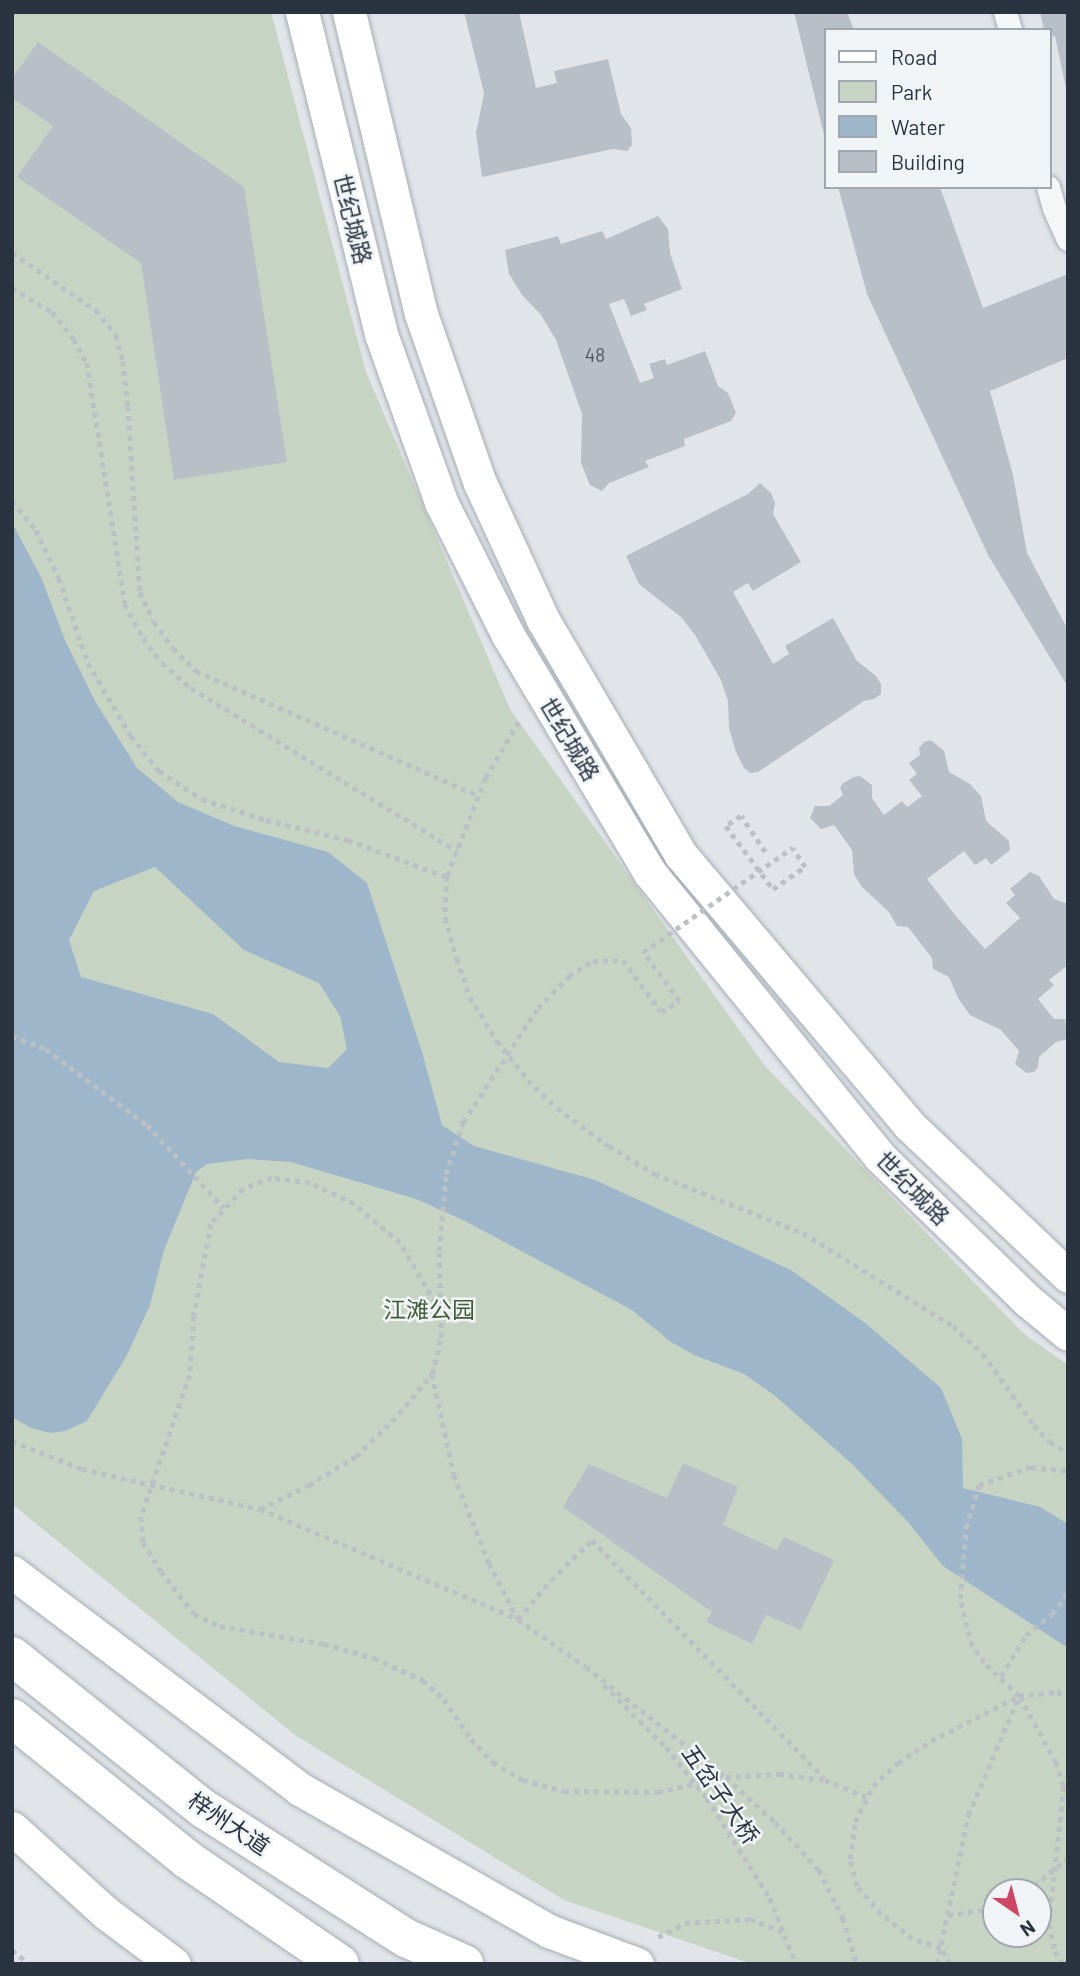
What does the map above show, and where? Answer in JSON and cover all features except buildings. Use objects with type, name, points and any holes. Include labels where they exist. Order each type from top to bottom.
[{"type":"highway","name":"梓州大道","points":[[12,1656],[204,1809],[406,1938],[464,1964]]},
{"type":"highway","points":[[12,1718],[188,1860],[340,1964]]},
{"type":"main road","name":"世纪城路","points":[[302,12],[381,334],[441,502],[508,635],[650,873],[879,1156],[1027,1300],[1068,1334]]},
{"type":"main road","name":"世纪城路","points":[[349,12],[421,314],[480,483],[543,620],[681,855],[909,1125],[1068,1276]]},
{"type":"main road","points":[[12,1572],[300,1789],[550,1931],[637,1964]]},
{"type":"main road","points":[[12,1828],[106,1913],[174,1964]]},
{"type":"street","points":[[1049,189],[1068,239]]},
{"type":"path","points":[[12,253],[96,310],[116,335],[123,361],[128,406],[140,592],[154,622],[173,648],[196,671],[479,796]]},
{"type":"path","points":[[12,288],[52,312],[74,338],[88,363],[125,604],[143,638],[162,663],[191,688],[457,851]]},
{"type":"path","points":[[12,501],[36,530],[59,578],[88,663],[131,736],[159,771],[202,799],[266,820],[348,840],[446,877]]},
{"type":"path","points":[[519,722],[485,778],[446,877],[445,918],[470,997],[507,1054],[557,1108],[654,1174],[803,1233],[953,1325],[983,1354],[1050,1442],[1068,1453]]},
{"type":"path","points":[[260,1509],[356,1456],[399,1414],[432,1374],[441,1338],[439,1251],[446,1174],[463,1122],[538,1008],[569,976],[593,961],[623,960],[662,1012],[679,1001],[643,951],[792,848],[805,867],[773,889],[726,826],[741,816],[765,852]]},
{"type":"path","points":[[12,1036],[46,1049],[147,1125],[224,1208]]},
{"type":"path","points":[[440,1312],[400,1244],[354,1203],[310,1183],[272,1178],[243,1189],[224,1208],[211,1224],[194,1316],[190,1376],[141,1517],[143,1542],[160,1571],[194,1614],[220,1626],[324,1644],[374,1658],[423,1679],[444,1699],[471,1739],[493,1762],[523,1780],[564,1791],[658,1792],[726,1777],[779,1774],[825,1780],[867,1797]]},
{"type":"path","points":[[432,1374],[454,1475],[488,1563],[518,1619]]},
{"type":"path","points":[[12,1441],[82,1469],[260,1509],[518,1619],[586,1667],[726,1777],[775,1822],[819,1870],[844,1918],[857,1964]]},
{"type":"path","points":[[1063,1964],[1055,1951],[1049,1924],[1064,1787],[1056,1762],[1019,1696],[1001,1676],[984,1663],[972,1646],[960,1600],[966,1528],[979,1485],[1031,1467],[1068,1471]]},
{"type":"path","points":[[518,1619],[551,1580],[592,1540],[825,1780]]},
{"type":"path","points":[[1001,1676],[1026,1635],[1052,1614],[1068,1593]]},
{"type":"path","name":"五岔子大桥","points":[[586,1667],[666,1747],[707,1798],[770,1898],[796,1964]]},
{"type":"path","points":[[950,1964],[941,1948],[912,1939],[881,1914],[858,1886],[850,1858],[855,1822],[873,1786],[898,1763],[965,1722],[1019,1696],[1057,1692],[1068,1695]]},
{"type":"path","points":[[937,1964],[968,1815],[1019,1696]]},
{"type":"path","points":[[1044,1878],[1068,1858]]},
{"type":"path","points":[[948,1915],[982,1910]]},
{"type":"path","points":[[658,1937],[685,1923],[750,1919],[784,1932]]},
{"type":"path","points":[[12,1950],[30,1964]]},
{"type":"green space","name":"江滩公园","points":[[12,12],[271,12],[366,372],[510,709],[765,1066],[1023,1333],[1068,1365],[1068,1964],[752,1964],[564,1900],[295,1735],[12,1504]]},
{"type":"water","points":[[12,523],[41,577],[65,640],[95,701],[137,768],[178,802],[234,826],[328,852],[367,883],[422,1052],[442,1125],[474,1146],[595,1180],[791,1270],[864,1322],[941,1388],[962,1439],[963,1488],[1040,1507],[1068,1524],[1068,1648],[943,1566],[908,1522],[851,1463],[774,1395],[744,1374],[694,1355],[671,1342],[632,1310],[463,1220],[416,1199],[291,1162],[247,1159],[207,1164],[196,1172],[164,1250],[150,1305],[127,1355],[87,1421],[65,1431],[50,1433],[31,1428],[12,1417]],"holes":[[[155,867],[244,950],[319,983],[340,1016],[347,1049],[328,1068],[279,1062],[213,1014],[81,977],[69,940],[94,891]]]}]
